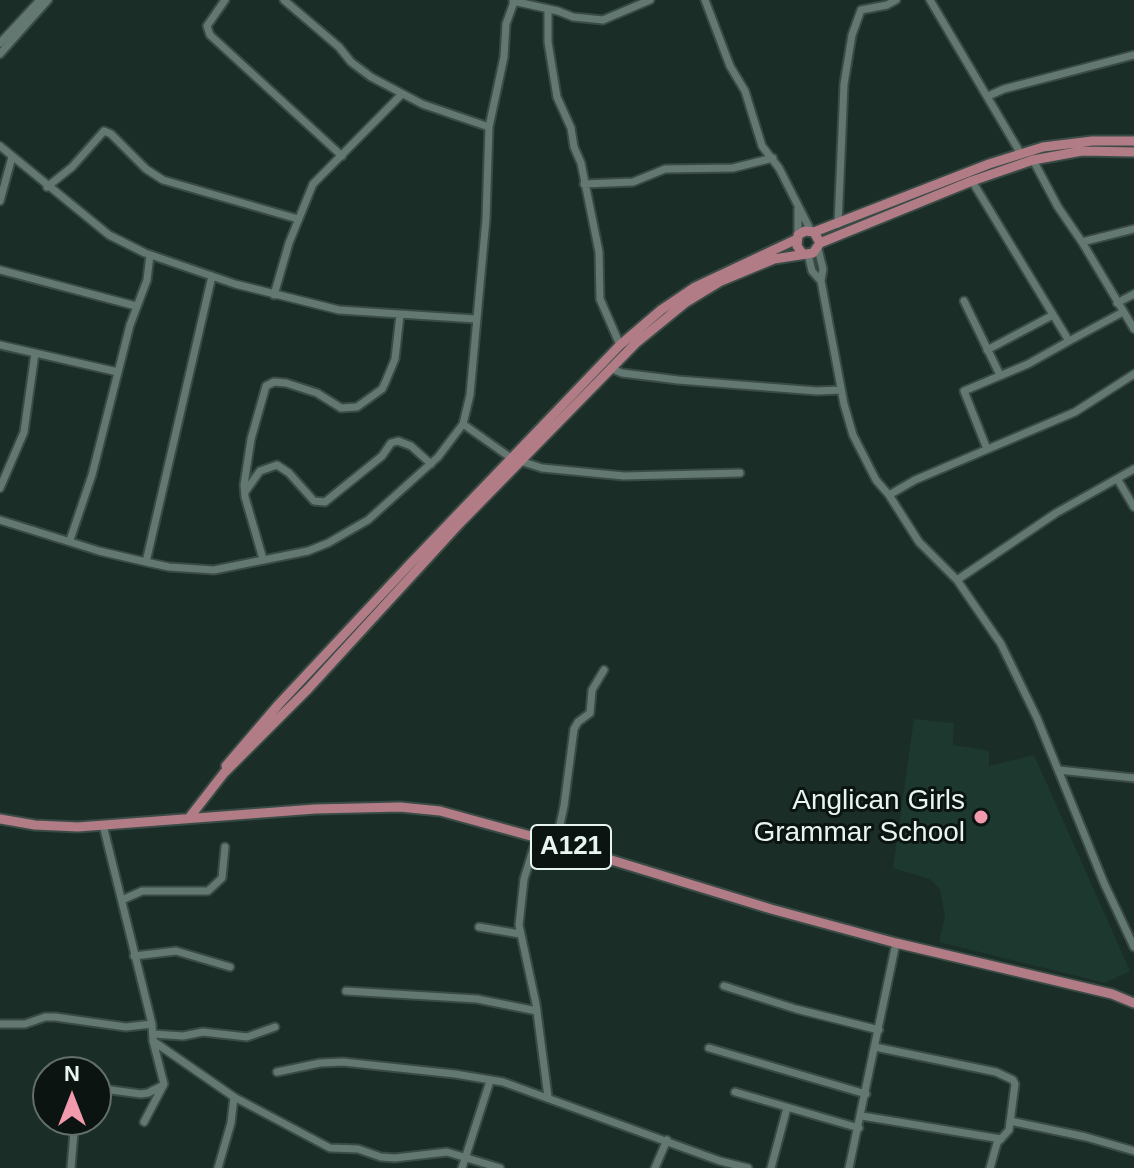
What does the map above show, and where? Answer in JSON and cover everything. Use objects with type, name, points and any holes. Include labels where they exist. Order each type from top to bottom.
[{"type":"main road","points":[[224,773],[225,767],[279,704],[511,458],[620,345],[661,310],[695,287],[798,237],[1021,154],[1065,144],[1134,141]]},
{"type":"main road","points":[[189,818],[224,773],[308,689],[460,523],[610,368],[657,324],[702,292],[748,269],[805,254],[972,181],[1033,160],[1082,151],[1134,152]]},
{"type":"main road","points":[[813,232],[819,246]]},
{"type":"main road","points":[[798,237],[797,246],[805,254]]},
{"type":"main road","name":"A121","points":[[0,819],[51,827],[315,809],[414,808],[461,816],[537,837],[716,893],[896,943],[1132,1001]]},
{"type":"street","points":[[0,43],[40,0]]},
{"type":"street","points":[[0,54],[48,0]]},
{"type":"street","points":[[225,0],[207,26],[210,35],[342,156]]},
{"type":"street","points":[[284,0],[339,47],[351,62],[401,95],[489,127]]},
{"type":"street","points":[[0,520],[146,562],[214,570],[308,551],[368,520],[431,464],[463,424],[473,375],[475,319],[486,219],[489,127],[512,1],[573,17],[603,20],[650,0]]},
{"type":"street","points":[[705,0],[730,66],[745,91],[762,146],[773,158],[813,232]]},
{"type":"street","points":[[838,224],[844,84],[852,35],[861,10],[895,0]]},
{"type":"street","points":[[930,0],[1021,154]]},
{"type":"street","points":[[548,9],[548,42],[557,97],[571,128],[599,252],[601,303],[620,345]]},
{"type":"street","points":[[988,96],[1004,89],[1134,55]]},
{"type":"street","points":[[385,85],[389,105]]},
{"type":"street","points":[[274,295],[298,219],[313,184],[401,95]]},
{"type":"street","points":[[47,187],[72,167],[104,131],[163,180],[298,219]]},
{"type":"street","points":[[0,146],[109,235],[150,255],[274,295],[339,310],[475,319]]},
{"type":"street","points":[[0,201],[12,157]]},
{"type":"street","points":[[584,184],[633,182],[665,169],[733,168],[773,158]]},
{"type":"street","points":[[1033,160],[1058,207],[1134,329]]},
{"type":"street","points":[[972,181],[1069,341]]},
{"type":"street","points":[[798,207],[798,237]]},
{"type":"street","points":[[1082,242],[1134,229]]},
{"type":"street","points":[[819,246],[823,269],[821,281],[841,390],[848,419],[866,463],[919,542],[957,580],[1012,664],[1134,947]]},
{"type":"street","points":[[805,254],[812,271],[821,281]]},
{"type":"street","points":[[70,540],[92,475],[136,306],[147,280],[150,255]]},
{"type":"street","points":[[0,270],[136,306]]},
{"type":"street","points":[[146,562],[212,276]]},
{"type":"street","points":[[1117,303],[1134,294]]},
{"type":"street","points":[[964,301],[1000,375]]},
{"type":"street","points":[[987,449],[964,391],[1028,364],[1123,312]]},
{"type":"street","points":[[263,559],[245,492],[251,439],[266,386],[274,382],[286,383],[317,393],[341,408],[357,407],[382,389],[385,383],[395,359],[400,315]]},
{"type":"street","points":[[987,350],[1053,315]]},
{"type":"street","points":[[0,345],[118,372]]},
{"type":"street","points":[[0,488],[24,432],[35,353]]},
{"type":"street","points":[[610,368],[622,373],[678,380],[817,391],[841,390]]},
{"type":"street","points":[[889,495],[915,480],[1075,412],[1134,374]]},
{"type":"street","points":[[463,424],[511,458],[542,468],[608,475],[740,473]]},
{"type":"street","points":[[245,492],[260,471],[277,465],[289,473],[314,501],[325,502],[382,456],[391,443],[398,441],[411,446],[431,464]]},
{"type":"street","points":[[957,580],[1056,513],[1134,469]]},
{"type":"street","points":[[1118,480],[1134,507]]},
{"type":"street","points":[[556,843],[574,729],[590,713],[592,690],[604,670]]},
{"type":"street","points":[[1059,770],[1134,778]]},
{"type":"street","points":[[103,825],[164,1084],[144,1122]]},
{"type":"street","points":[[537,837],[524,879],[520,934],[537,1011],[548,1097]]},
{"type":"street","points":[[122,900],[142,891],[208,891],[222,878],[225,847]]},
{"type":"street","points":[[479,927],[520,934]]},
{"type":"street","points":[[849,1168],[896,943]]},
{"type":"street","points":[[134,956],[176,951],[230,967]]},
{"type":"street","points":[[724,986],[796,1009],[879,1030]]},
{"type":"street","points":[[346,991],[477,999],[537,1011]]},
{"type":"street","points":[[0,1024],[25,1024],[55,1017],[126,1027],[152,1024]]},
{"type":"street","points":[[153,1038],[203,1032],[247,1037],[275,1027]]},
{"type":"street","points":[[153,1038],[234,1097],[330,1148],[358,1149],[395,1158],[442,1152],[500,1168]]},
{"type":"street","points":[[875,1047],[1009,1076],[1015,1084],[1009,1130],[995,1148],[990,1168]]},
{"type":"street","points":[[709,1048],[866,1094]]},
{"type":"street","points":[[277,1072],[320,1063],[343,1062],[503,1082],[720,1161],[748,1168]]},
{"type":"street","points":[[462,1168],[490,1081]]},
{"type":"street","points":[[112,1090],[141,1094],[164,1084]]},
{"type":"street","points":[[735,1092],[859,1128]]},
{"type":"street","points":[[218,1168],[231,1123],[234,1097]]},
{"type":"street","points":[[771,1168],[787,1108]]},
{"type":"street","points":[[862,1116],[1001,1139]]},
{"type":"street","points":[[1010,1121],[1134,1151]]},
{"type":"street","points":[[71,1168],[74,1136]]},
{"type":"street","points":[[655,1168],[667,1140]]},
{"type":"street","points":[[392,1168],[395,1158]]},
{"type":"shaded area","name":"Anglican Girls Grammar School","points":[[914,719],[954,723],[953,745],[989,751],[989,766],[1034,755],[1130,971],[1105,983],[939,942],[945,916],[940,889],[930,879],[893,868]]},
{"type":"place","name":"Anglican Girls Grammar School","points":[[981,817]]}]
